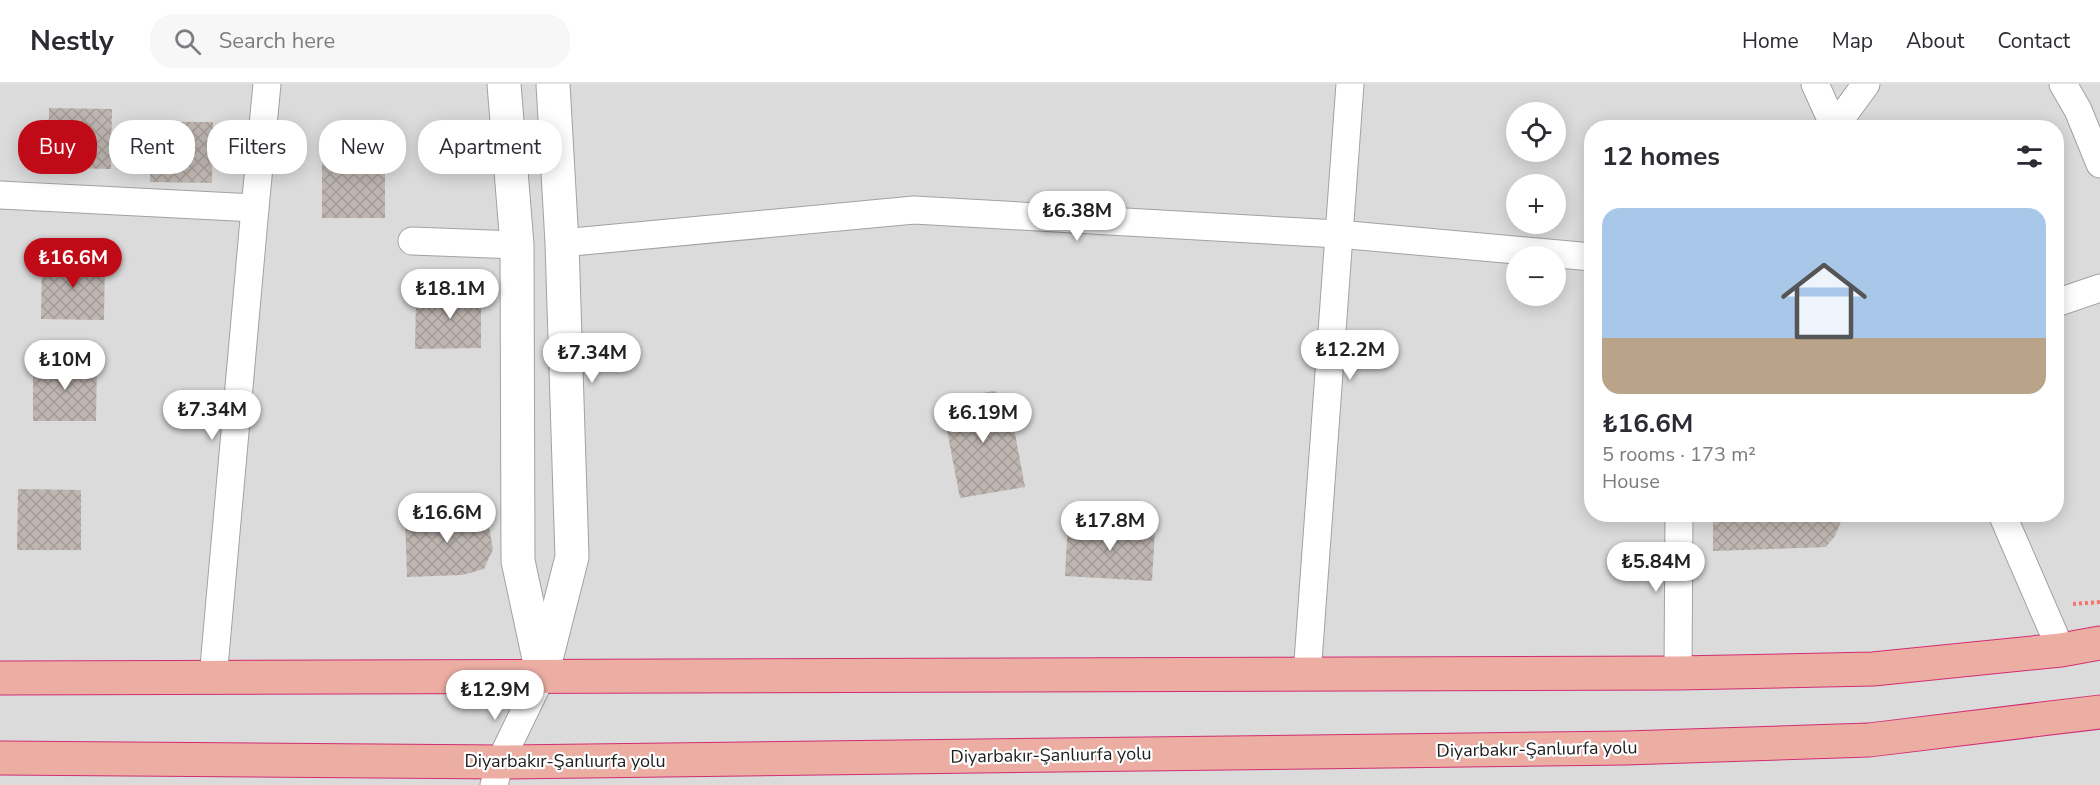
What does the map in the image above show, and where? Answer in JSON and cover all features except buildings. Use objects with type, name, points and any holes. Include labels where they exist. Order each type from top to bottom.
[{"type":"highway","points":[[0,678],[1678,673],[1873,669],[2061,650],[2100,643]]},
{"type":"highway","name":"Diyarbakır-Şanlıurfa yolu","points":[[0,758],[497,773],[1626,748],[1869,740],[2100,712]]},
{"type":"street","points":[[213,678],[267,84]]},
{"type":"street","points":[[504,84],[517,245],[518,561],[542,675]]},
{"type":"street","points":[[497,773],[542,675],[572,557],[562,243],[553,84]]},
{"type":"street","points":[[1307,675],[1350,84]]},
{"type":"street","points":[[1815,84],[1832,120]]},
{"type":"street","points":[[1840,120],[1866,84]]},
{"type":"street","points":[[2063,84],[2078,110],[2100,164]]},
{"type":"street","points":[[0,195],[255,208]]},
{"type":"street","points":[[562,243],[914,210],[1338,234],[1584,256]]},
{"type":"street","points":[[412,242],[517,245]]},
{"type":"street","points":[[2064,300],[2100,288]]},
{"type":"street","points":[[1678,673],[1679,522]]},
{"type":"street","points":[[2005,522],[2061,650]]},
{"type":"shaded area","points":[[0,84],[2100,84],[2100,785],[0,785]]}]
